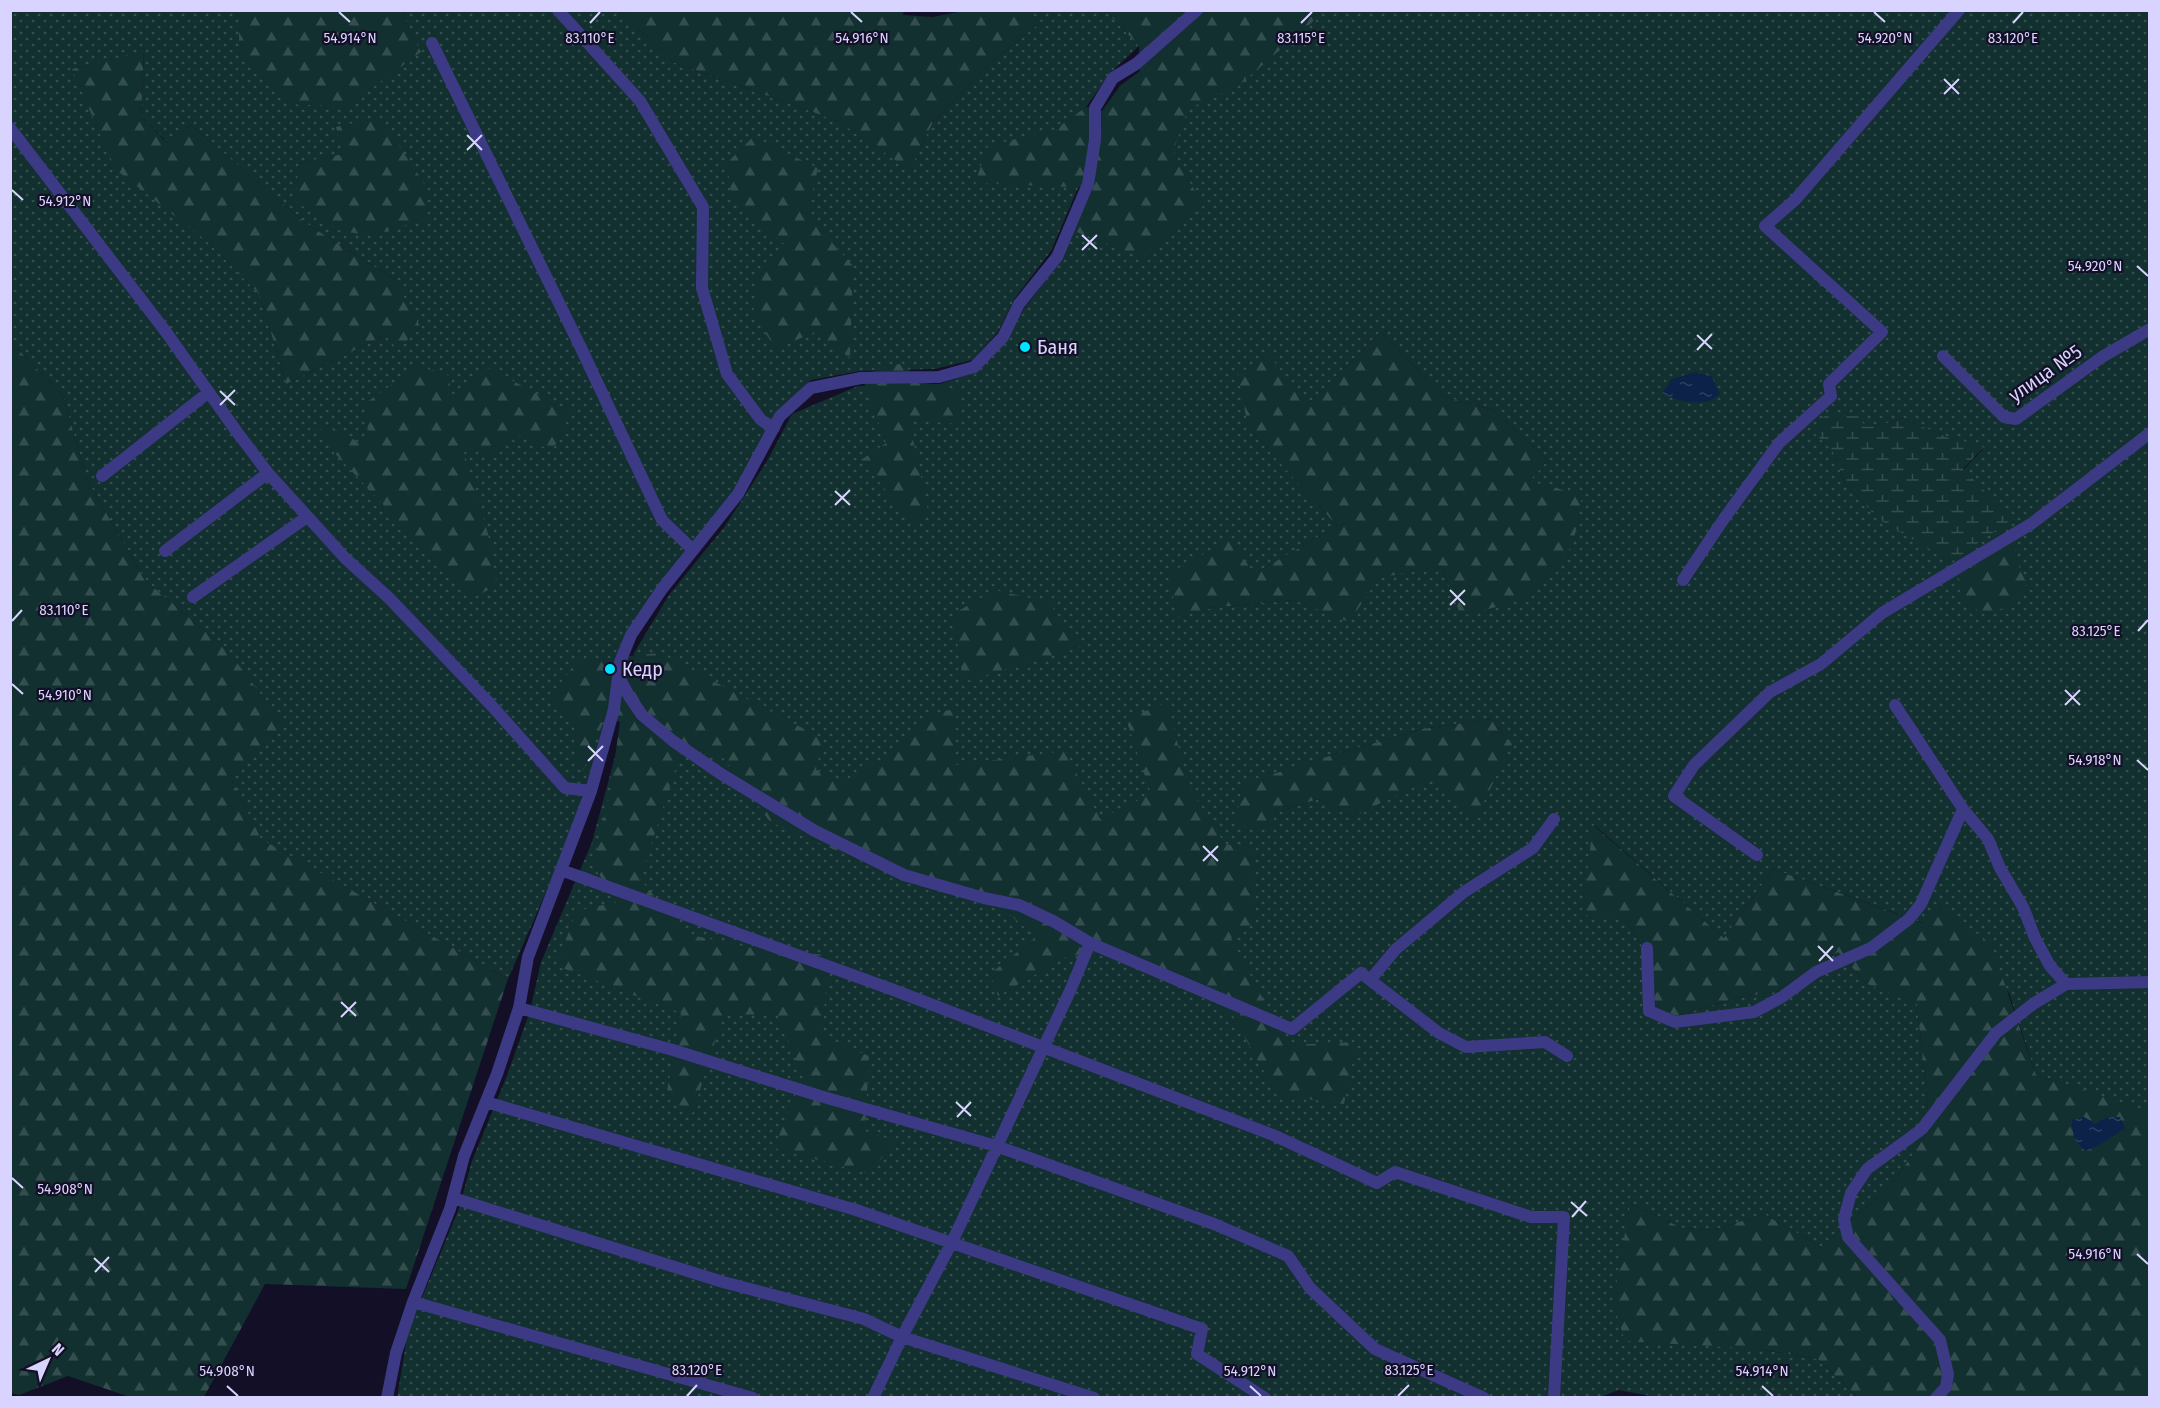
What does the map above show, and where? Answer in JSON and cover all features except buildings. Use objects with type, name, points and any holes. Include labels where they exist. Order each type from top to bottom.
[{"type":"street","points":[[558,10],[640,101],[703,207],[702,288],[727,374],[761,420],[774,428]]},
{"type":"street","points":[[387,1398],[396,1353],[413,1302],[453,1198],[464,1156],[498,1074],[519,1008],[528,957],[591,791],[614,709],[620,662],[631,635],[662,590],[738,494],[780,416],[811,388],[861,378],[939,377],[974,367],[1003,337],[1019,304],[1057,257],[1088,184],[1095,140],[1095,108],[1113,78],[1136,63],[1197,10]]},
{"type":"street","points":[[1683,580],[1722,520],[1779,443],[1831,396],[1829,384],[1882,332],[1765,226],[1802,192],[1959,10]]},
{"type":"street","points":[[432,43],[662,520],[693,550]]},
{"type":"street","points":[[10,128],[268,473],[345,558],[389,598],[491,705],[565,788],[591,791]]},
{"type":"street","name":"улица №5","points":[[1943,356],[2004,417],[2016,419],[2102,357],[2150,329]]},
{"type":"street","points":[[102,476],[209,392]]},
{"type":"street","points":[[1757,855],[1674,796],[1694,765],[1770,692],[1821,664],[1882,613],[2031,524],[2150,433]]},
{"type":"street","points":[[165,551],[268,473]]},
{"type":"street","points":[[194,597],[307,517]]},
{"type":"street","points":[[619,676],[642,715],[673,741],[777,810],[904,875],[1019,906],[1053,921],[1090,943],[1292,1029],[1361,973],[1439,1033],[1466,1047],[1545,1042],[1567,1056]]},
{"type":"street","points":[[1895,705],[1962,808],[1988,839],[2000,868],[2023,907],[2035,938],[2050,966],[2066,984]]},
{"type":"street","points":[[1647,948],[1649,1011],[1675,1022],[1754,1011],[1782,997],[1816,972],[1871,948],[1909,919],[1921,904],[1962,808]]},
{"type":"street","points":[[1370,980],[1396,949],[1464,892],[1533,848],[1554,819]]},
{"type":"street","points":[[561,870],[891,989],[1273,1135],[1377,1183],[1395,1172],[1531,1217],[1564,1217],[1554,1398]]},
{"type":"street","points":[[873,1398],[902,1336],[952,1242],[1070,991],[1090,943]]},
{"type":"street","points":[[1936,1398],[1946,1387],[1948,1374],[1940,1340],[1848,1237],[1844,1219],[1851,1193],[1867,1169],[1922,1129],[1996,1032],[2033,1004],[2066,984],[2150,982]]},
{"type":"street","points":[[519,1008],[673,1050],[820,1096],[996,1146],[1214,1224],[1288,1257],[1310,1288],[1375,1349],[1484,1398]]},
{"type":"street","points":[[486,1102],[845,1207],[1202,1329],[1197,1354],[1265,1398]]},
{"type":"street","points":[[453,1198],[723,1282],[864,1319],[902,1336],[1094,1398]]},
{"type":"street","points":[[413,1302],[753,1398]]},
{"type":"green space","points":[[904,10],[903,15],[933,17],[962,11],[1022,10],[1041,22],[993,61],[933,122],[910,170],[838,121],[673,62],[620,11]]},
{"type":"green space","points":[[10,11],[239,11],[239,53],[420,52],[406,23],[403,11],[620,11],[673,62],[838,121],[910,169],[933,122],[993,61],[1041,22],[1022,11],[1106,11],[1139,46],[1111,72],[1086,107],[1087,138],[1081,181],[1051,251],[1015,298],[998,332],[972,360],[935,369],[860,371],[811,380],[776,412],[751,468],[660,584],[620,646],[611,706],[572,833],[508,979],[260,839],[232,780],[227,650],[145,580],[87,480],[63,396],[11,342]],"holes":[[[144,52],[141,116],[168,143],[191,125],[304,222],[395,280],[397,348],[385,335],[286,384],[260,295],[209,243],[72,69]],[[344,154],[296,201],[299,163]]]},
{"type":"green space","points":[[239,11],[403,11],[406,23],[421,52],[346,107],[290,104],[239,53]]},
{"type":"green space","points":[[1106,11],[1325,11],[1238,86],[1188,109],[1173,151],[1203,206],[1142,257],[1074,231],[1093,188],[975,183],[988,146],[1056,129],[1086,107],[1102,111],[1120,86],[1140,71],[1139,46]]},
{"type":"green space","points":[[1225,11],[2149,11],[2149,1113],[2036,1075],[2009,993],[1940,906],[1923,923],[1773,869],[1724,938],[1594,825],[1624,919],[1651,959],[1677,1016],[1740,997],[1782,991],[1838,952],[1867,984],[1917,1003],[1930,1129],[1891,1186],[1821,1247],[1764,1214],[1714,1230],[1682,1228],[1630,1203],[1758,1349],[1818,1359],[1857,1397],[1662,1398],[1618,1390],[1599,1398],[397,1398],[408,1331],[458,1211],[472,1161],[506,1078],[530,1011],[541,962],[592,842],[627,712],[634,653],[669,595],[725,526],[767,461],[792,414],[858,386],[940,384],[973,373],[1006,341],[1025,307],[1061,261],[1094,188],[1120,86]],"holes":[[[1381,332],[1442,396],[1493,410],[1548,460],[1529,481],[1461,615],[1441,566],[1379,577],[1349,621],[1294,600],[1211,608],[1178,617],[1169,574],[1231,540],[1254,574],[1337,526],[1248,427],[1307,405]],[[1902,418],[1939,434],[1984,448],[1904,533],[1878,519],[1845,483],[1833,451],[1866,427]],[[1491,719],[1512,744],[1430,778],[1352,817],[1318,799],[1275,813],[1242,785],[1336,754],[1423,729]]]},
{"type":"green space","points":[[144,51],[141,116],[167,143],[191,125],[304,222],[395,280],[421,328],[397,349],[385,335],[286,384],[260,295],[209,243],[115,169],[72,69]]},
{"type":"green space","points":[[380,117],[425,185],[427,219],[370,236],[339,230],[295,201],[299,163],[343,154],[336,127]]},
{"type":"green space","points":[[753,137],[818,168],[807,215],[853,266],[850,358],[815,332],[776,349],[753,314],[758,272],[784,244],[732,200],[727,163]]},
{"type":"green space","points":[[1381,332],[1442,396],[1493,410],[1548,460],[1529,481],[1582,495],[1573,545],[1527,599],[1461,616],[1441,566],[1379,578],[1349,622],[1294,600],[1211,608],[1178,618],[1168,574],[1231,539],[1254,574],[1337,526],[1248,427],[1238,374],[1269,355],[1307,405]]},
{"type":"green space","points":[[11,342],[63,396],[87,480],[145,580],[227,650],[284,724],[232,780],[261,839],[508,979],[406,1289],[265,1284],[204,1397],[130,1397],[68,1376],[19,1395],[11,1393]]},
{"type":"green space","points":[[902,363],[920,382],[959,390],[959,424],[909,420],[928,511],[917,528],[861,460],[886,443],[861,375]]},
{"type":"green space","points":[[417,367],[447,373],[454,400],[489,368],[571,412],[552,452],[522,434],[491,455],[462,445],[488,534],[497,586],[471,598],[329,447],[316,420],[368,447],[367,402]]},
{"type":"green space","points":[[1824,416],[1858,416],[1866,427],[1902,418],[1939,434],[1984,447],[1963,469],[2012,519],[1951,562],[1878,519],[1845,483],[1833,451],[1815,434]]},
{"type":"green space","points":[[2014,541],[2020,570],[2027,584],[2006,607],[1985,615],[1961,599],[1958,576]]},
{"type":"green space","points":[[995,590],[1048,602],[1082,647],[963,682],[953,614]]},
{"type":"green space","points":[[660,653],[823,739],[816,770],[844,781],[897,750],[929,715],[953,709],[956,765],[1065,751],[1100,819],[1151,794],[1126,719],[1167,702],[1189,787],[1225,844],[1253,849],[1256,921],[1231,938],[1287,1045],[1357,1042],[1344,1104],[1277,1095],[1233,1016],[1120,948],[1066,957],[998,996],[990,974],[1036,937],[997,904],[912,883],[770,822],[721,755],[681,752],[640,879],[686,934],[762,950],[829,955],[822,1036],[869,1056],[865,1131],[898,1142],[867,1173],[774,1148],[803,1076],[777,1014],[723,1015],[693,1113],[666,1097],[681,1013],[557,966],[576,911],[617,902],[593,865],[610,793],[620,722],[606,716],[583,771],[575,765],[574,727],[550,697],[577,661]]},
{"type":"green space","points":[[1491,719],[1512,744],[1475,820],[1430,779],[1352,817],[1318,799],[1275,813],[1271,831],[1236,824],[1242,784],[1423,729]]},
{"type":"green space","points":[[1593,825],[1724,938],[1773,869],[1922,923],[1939,906],[1991,944],[2036,1075],[2149,1112],[2149,1397],[1857,1397],[1818,1359],[1758,1349],[1625,1341],[1613,1303],[1630,1203],[1682,1228],[1714,1230],[1764,1214],[1821,1247],[1891,1186],[1930,1129],[1917,1004],[1867,984],[1838,952],[1782,991],[1740,997],[1677,1016],[1655,1007],[1651,959],[1624,919],[1582,915]]},
{"type":"water","points":[[1695,372],[1711,376],[1720,394],[1714,399],[1692,403],[1662,393],[1672,379]]},
{"type":"water","points":[[2084,1117],[2096,1124],[2107,1118],[2120,1117],[2125,1128],[2098,1146],[2085,1151],[2076,1140],[2072,1125],[2072,1120]]},
{"type":"place","name":"Баня","points":[[1025,347]]},
{"type":"place","name":"Кедр","points":[[610,669]]}]
